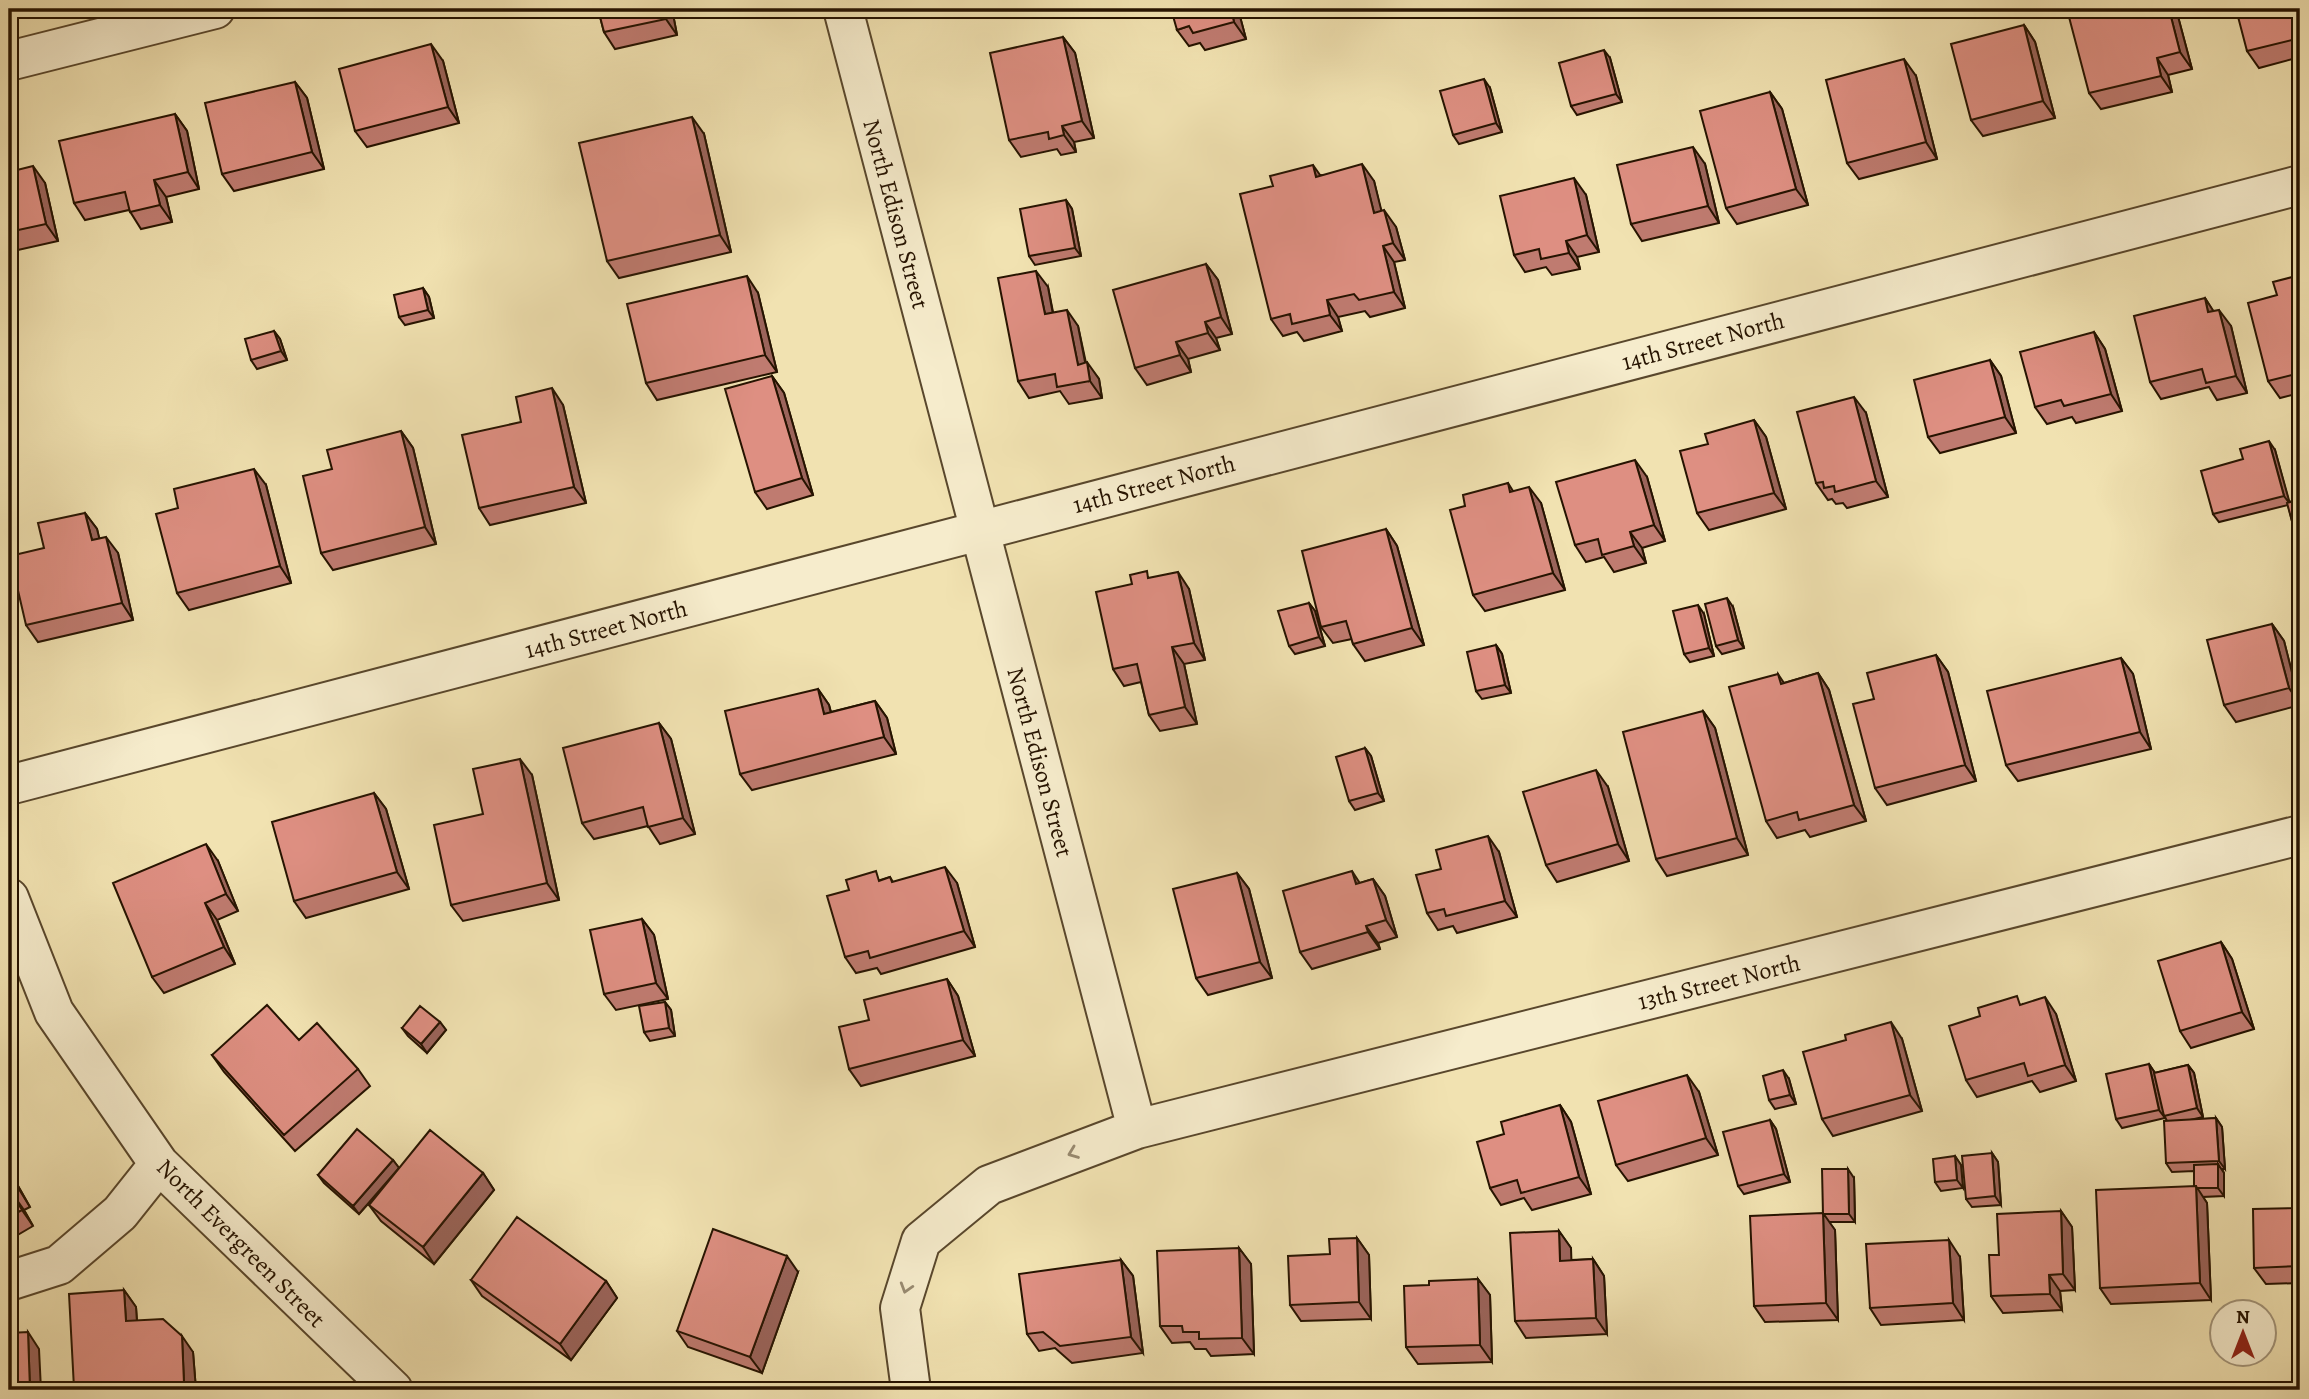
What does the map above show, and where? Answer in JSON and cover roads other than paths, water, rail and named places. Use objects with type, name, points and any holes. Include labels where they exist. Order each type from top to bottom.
[{"type":"street","points":[[9,61],[215,9]]},
{"type":"street","name":"North Edison Street","points":[[843,9],[1137,1129]]},
{"type":"street","name":"14th Street North","points":[[9,785],[2300,185]]},
{"type":"street","name":"13th Street North","points":[[1137,1129],[2300,835]]},
{"type":"street","name":"North Evergreen Street","points":[[9,898],[54,1012],[159,1164],[393,1390]]},
{"type":"street","points":[[911,1390],[900,1308],[921,1241],[989,1185],[1137,1129]]},
{"type":"street","points":[[9,1281],[59,1265],[120,1213],[159,1164]]}]
